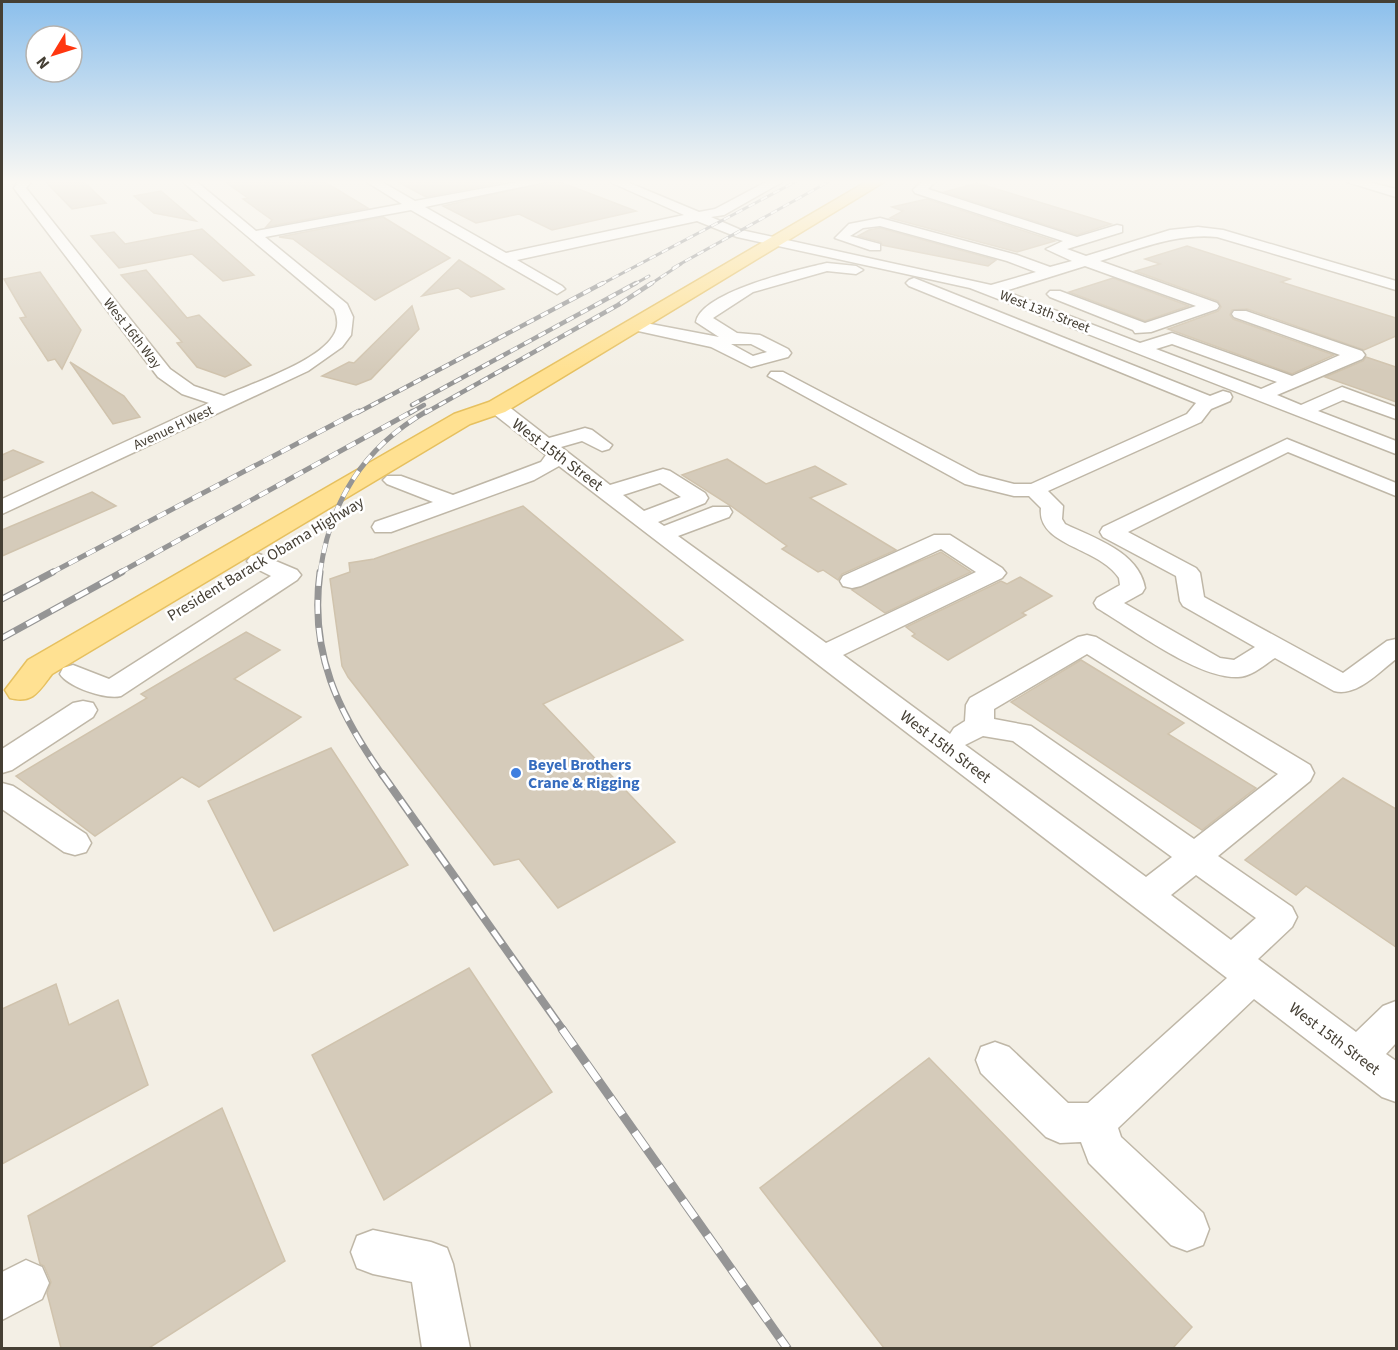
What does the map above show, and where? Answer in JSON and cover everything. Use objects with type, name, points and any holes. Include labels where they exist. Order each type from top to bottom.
[{"type":"main road","name":"President Barack Obama Highway","points":[[12,696],[40,667],[340,489],[462,419],[497,407],[770,245]]},
{"type":"main road","name":"President Barack Obama Highway","points":[[12,696],[73,674],[481,429],[497,407]]},
{"type":"street","name":"West 16th Way","points":[[64,245],[164,373],[188,390],[225,403]]},
{"type":"street","name":"Avenue H West","points":[[2,507],[311,362],[340,339],[347,323],[341,307],[267,245]]},
{"type":"street","points":[[482,245],[557,289]]},
{"type":"street","points":[[505,258],[567,245]]},
{"type":"street","name":"West 13th Street","points":[[796,245],[954,278],[995,291],[1396,448]]},
{"type":"street","points":[[869,245],[892,251]]},
{"type":"street","points":[[964,245],[1012,258],[1050,272]]},
{"type":"street","points":[[1064,245],[1053,249],[1083,262],[1210,306],[1117,339]]},
{"type":"street","points":[[964,303],[1050,272],[1138,245]]},
{"type":"street","points":[[1208,245],[1246,257],[1271,249]]},
{"type":"street","points":[[1258,245],[1396,286]]},
{"type":"street","points":[[733,338],[704,322],[705,316],[748,289],[827,267],[846,268],[911,282],[1210,402]]},
{"type":"street","points":[[1001,270],[1032,267]]},
{"type":"street","points":[[1317,281],[1345,271]]},
{"type":"street","points":[[1095,280],[1115,273]]},
{"type":"street","points":[[1075,287],[1055,294],[1145,329]]},
{"type":"street","points":[[777,376],[972,480],[1014,490],[1034,490],[1194,418],[1210,402],[1290,381],[1356,355],[1240,314]]},
{"type":"street","points":[[635,326],[716,343],[751,362],[782,353],[754,339],[733,338],[716,343]]},
{"type":"street","points":[[1141,348],[1172,338],[1290,381]]},
{"type":"street","points":[[1303,411],[1342,393],[1396,413]]},
{"type":"street","name":"West 15th Street","points":[[497,407],[652,527],[1396,1084]]},
{"type":"street","points":[[383,527],[527,476],[548,466],[553,450],[594,439],[570,421]]},
{"type":"street","points":[[1396,490],[1287,445],[1111,532],[1188,573],[1192,601],[1344,685],[1396,647]]},
{"type":"street","points":[[609,492],[663,475],[697,498],[652,527]]},
{"type":"street","points":[[394,480],[453,502]]},
{"type":"street","points":[[1034,490],[1052,506],[1051,519],[1056,528],[1117,561],[1128,571],[1133,580],[1132,588],[1106,603],[1214,666],[1239,669],[1274,646]]},
{"type":"street","points":[[652,527],[721,512]]},
{"type":"street","points":[[824,654],[994,573],[942,540],[852,581]]},
{"type":"street","points":[[979,726],[980,705],[1087,643],[1299,773],[1145,897]]},
{"type":"street","points":[[2,763],[83,710]]},
{"type":"street","points":[[945,746],[979,726],[1021,733],[1280,917],[1242,969],[1096,1122],[1060,1123],[996,1060]]},
{"type":"street","points":[[2,794],[75,843]]},
{"type":"street","points":[[1358,1056],[1396,1018]]},
{"type":"street","points":[[1096,1122],[1104,1149],[1187,1229]]},
{"type":"street","points":[[373,1252],[431,1264],[446,1348]]},
{"type":"building","points":[[99,245],[220,245],[254,275],[223,281],[192,254],[119,268]]},
{"type":"building","points":[[301,245],[429,245],[450,258],[375,300]]},
{"type":"building","points":[[882,245],[942,245],[996,260],[988,266]]},
{"type":"building","points":[[991,245],[1041,245],[1017,252]]},
{"type":"building","points":[[1187,246],[1290,279],[1281,282],[1396,318],[1396,336],[1364,350],[1247,309],[1232,310],[1230,315],[1233,319],[1334,355],[1292,374],[1168,329],[1218,311],[1221,307],[1218,301],[1135,271],[1160,264],[1145,259]]},
{"type":"building","points":[[459,260],[504,289],[471,297],[458,288],[422,296]]},
{"type":"building","points":[[146,270],[187,318],[199,315],[251,365],[225,377],[197,367],[177,343],[182,342],[121,275]]},
{"type":"building","points":[[40,272],[81,330],[62,369],[55,359],[48,361],[20,318],[26,317],[4,279]]},
{"type":"building","points":[[1113,278],[1189,306],[1145,321],[1069,292]]},
{"type":"building","points":[[412,306],[419,329],[371,379],[356,385],[322,376],[349,362],[354,363]]},
{"type":"building","points":[[1366,357],[1396,367],[1396,402],[1325,377],[1363,361]]},
{"type":"building","points":[[70,362],[124,396],[140,417],[113,424]]},
{"type":"building","points":[[13,450],[43,462],[2,481],[2,455]]},
{"type":"building","points":[[727,459],[766,484],[815,466],[846,484],[810,498],[896,550],[842,574],[838,580],[823,570],[818,572],[782,549],[787,546],[731,506],[682,475]]},
{"type":"building","points":[[92,492],[116,506],[2,556],[2,530]]},
{"type":"building","name":"Beyel Brothers Crane & Rigging","points":[[523,506],[683,640],[543,704],[675,842],[558,908],[519,859],[494,865],[348,677],[342,666],[330,579],[350,572],[349,563],[374,559]]},
{"type":"building","points":[[941,552],[971,572],[885,613],[852,590]]},
{"type":"building","points":[[1020,577],[1052,596],[1022,613],[1026,615],[948,660],[912,636],[915,634],[906,627],[1001,581],[1007,584]]},
{"type":"building","points":[[246,632],[280,650],[234,679],[301,717],[199,787],[182,777],[95,836],[16,776],[147,698],[141,694]]},
{"type":"building","points":[[1081,660],[1184,723],[1168,734],[1256,788],[1202,830],[1011,702]]},
{"type":"building","points":[[331,748],[408,865],[274,931],[208,801]]},
{"type":"building","points":[[1343,778],[1396,809],[1396,947],[1306,886],[1296,895],[1245,860]]},
{"type":"building","points":[[469,968],[552,1092],[384,1200],[312,1055]]},
{"type":"building","points":[[56,984],[69,1025],[118,1000],[148,1085],[2,1164],[2,1009]]},
{"type":"building","points":[[929,1058],[1192,1327],[1173,1348],[884,1348],[760,1188]]},
{"type":"building","points":[[222,1108],[285,1261],[149,1348],[61,1348],[47,1293],[51,1282],[44,1266],[40,1264],[28,1216]]},
{"type":"railway","points":[[600,285],[676,245]]},
{"type":"railway","points":[[673,268],[714,245]]},
{"type":"railway","points":[[649,285],[681,264]]},
{"type":"railway","points":[[633,285],[649,276]]},
{"type":"railway","points":[[357,413],[603,283]]},
{"type":"railway","points":[[412,405],[636,283]]},
{"type":"railway","points":[[425,413],[618,305],[652,283]]},
{"type":"railway","points":[[410,413],[424,405]]},
{"type":"railway","points":[[51,573],[359,411]]},
{"type":"railway","points":[[119,573],[413,411]]},
{"type":"railway","points":[[320,573],[332,523],[353,479],[385,442],[427,411]]},
{"type":"railway","points":[[2,599],[53,572]]},
{"type":"railway","points":[[2,638],[122,572]]},
{"type":"railway","points":[[320,572],[319,629],[330,680],[353,729],[383,776]]},
{"type":"railway","points":[[382,774],[563,1030]]},
{"type":"railway","points":[[562,1029],[787,1348]]},
{"type":"place","name":"Beyel Brothers Crane & Rigging","points":[[516,773]]}]
